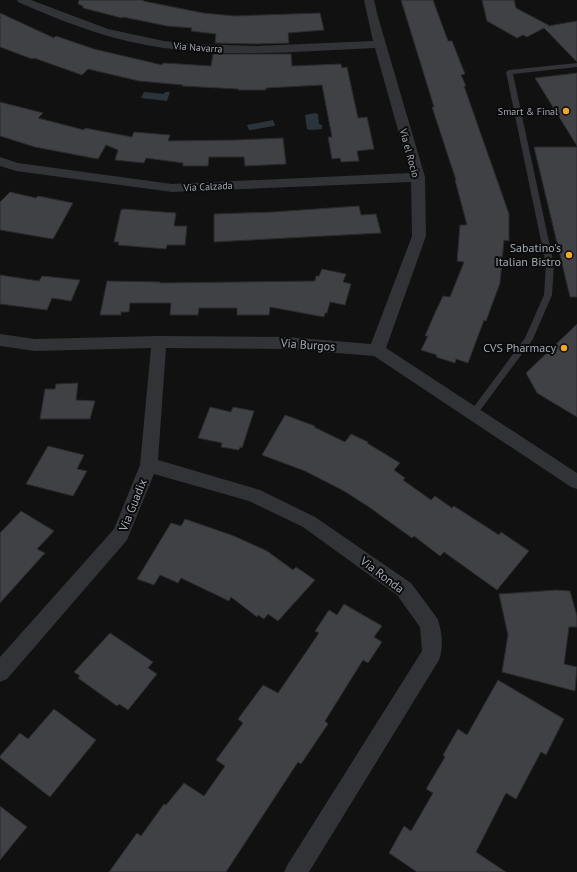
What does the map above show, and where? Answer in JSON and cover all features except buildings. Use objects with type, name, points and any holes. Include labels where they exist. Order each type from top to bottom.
[{"type":"street","name":"Via Navarra","points":[[22,0],[89,27],[133,39],[169,45],[207,49],[246,50],[380,44]]},
{"type":"street","name":"Via el Rocio","points":[[369,0],[372,17],[418,177],[420,236],[377,350]]},
{"type":"street","name":"Via Calzada","points":[[0,161],[16,167],[172,188],[418,177]]},
{"type":"street","name":"Via Burgos","points":[[0,340],[35,345],[159,342],[287,343],[377,350],[577,482]]},
{"type":"street","name":"Via Guadix","points":[[0,672],[121,534],[149,465],[159,342]]},
{"type":"street","name":"Via Ronda","points":[[149,465],[254,495],[310,522],[404,589],[430,624],[432,653],[296,872]]},
{"type":"lane","points":[[473,414],[529,339],[548,296],[550,264],[509,72],[577,65]]},
{"type":"shaded area","points":[[144,92],[164,94],[165,92],[170,92],[167,101],[141,98]]},
{"type":"shaded area","points":[[315,113],[318,114],[319,124],[322,125],[322,129],[307,129],[305,115]]},
{"type":"shaded area","points":[[273,120],[274,126],[249,130],[247,125]]},
{"type":"place","name":"Smart & Final","points":[[566,111]]},
{"type":"place","name":"Sabatino's Italian Bistro","points":[[569,255]]},
{"type":"place","name":"CVS Pharmacy","points":[[564,348]]}]
